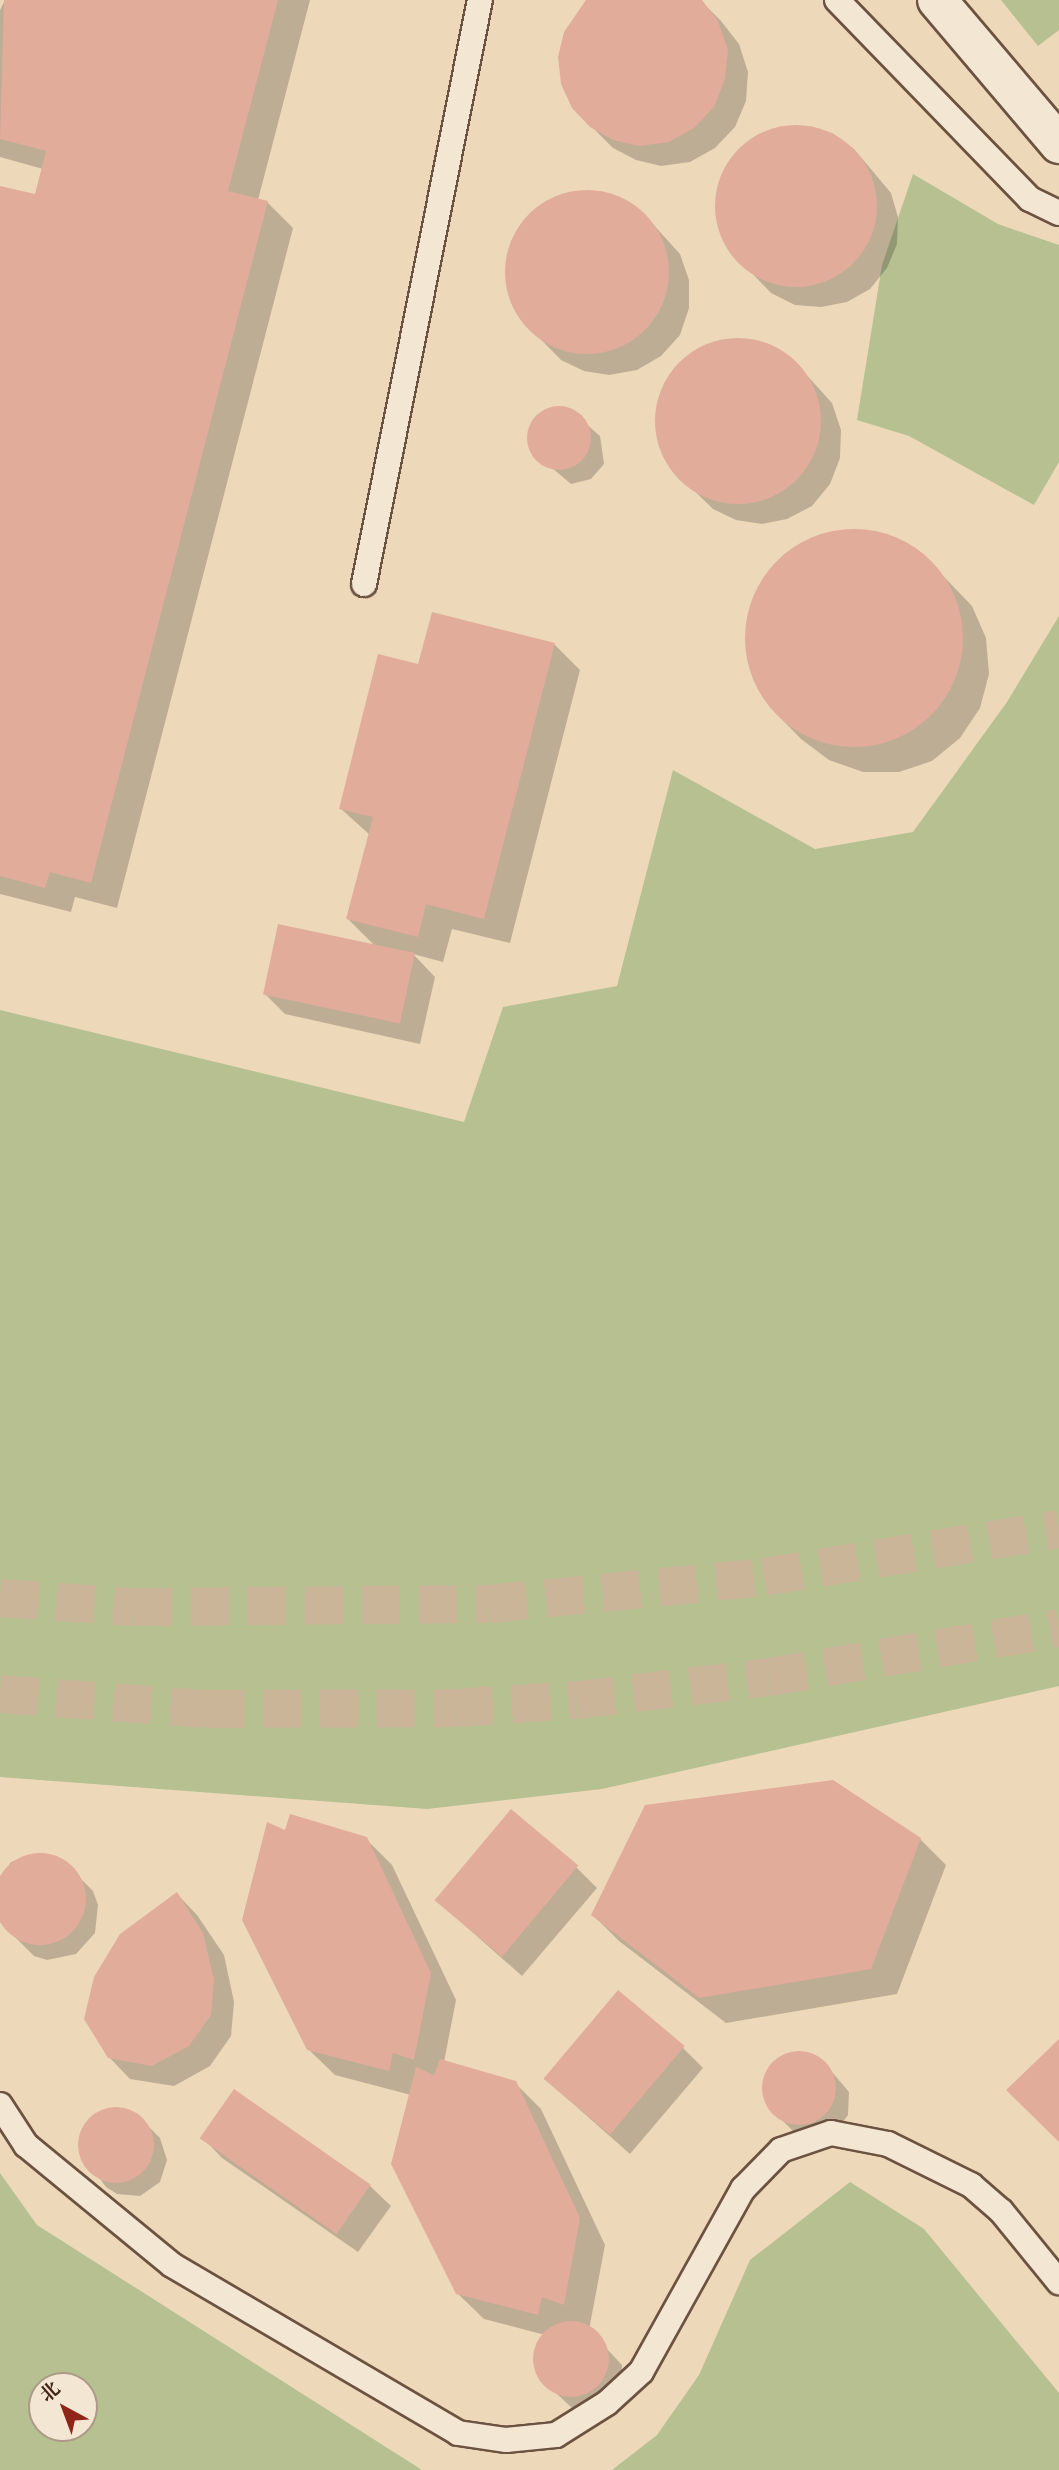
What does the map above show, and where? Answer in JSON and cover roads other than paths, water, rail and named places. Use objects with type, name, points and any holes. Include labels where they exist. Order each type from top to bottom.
[{"type":"street","points":[[937,0],[1059,144]]},
{"type":"lane","points":[[364,584],[480,0]]},
{"type":"lane","points":[[837,0],[1030,199],[1059,213]]},
{"type":"lane","points":[[0,2105],[26,2145],[172,2265],[458,2432],[506,2440],[556,2435],[607,2403],[641,2372],[743,2189],[781,2150],[831,2133],[888,2144],[971,2185],[1001,2211],[1059,2282]]},
{"type":"tunnel","points":[[0,1598],[134,1607],[489,1604],[764,1577],[1059,1529]]},
{"type":"tunnel","points":[[0,1694],[206,1709],[455,1708],[577,1700],[769,1677],[1059,1628]]}]
